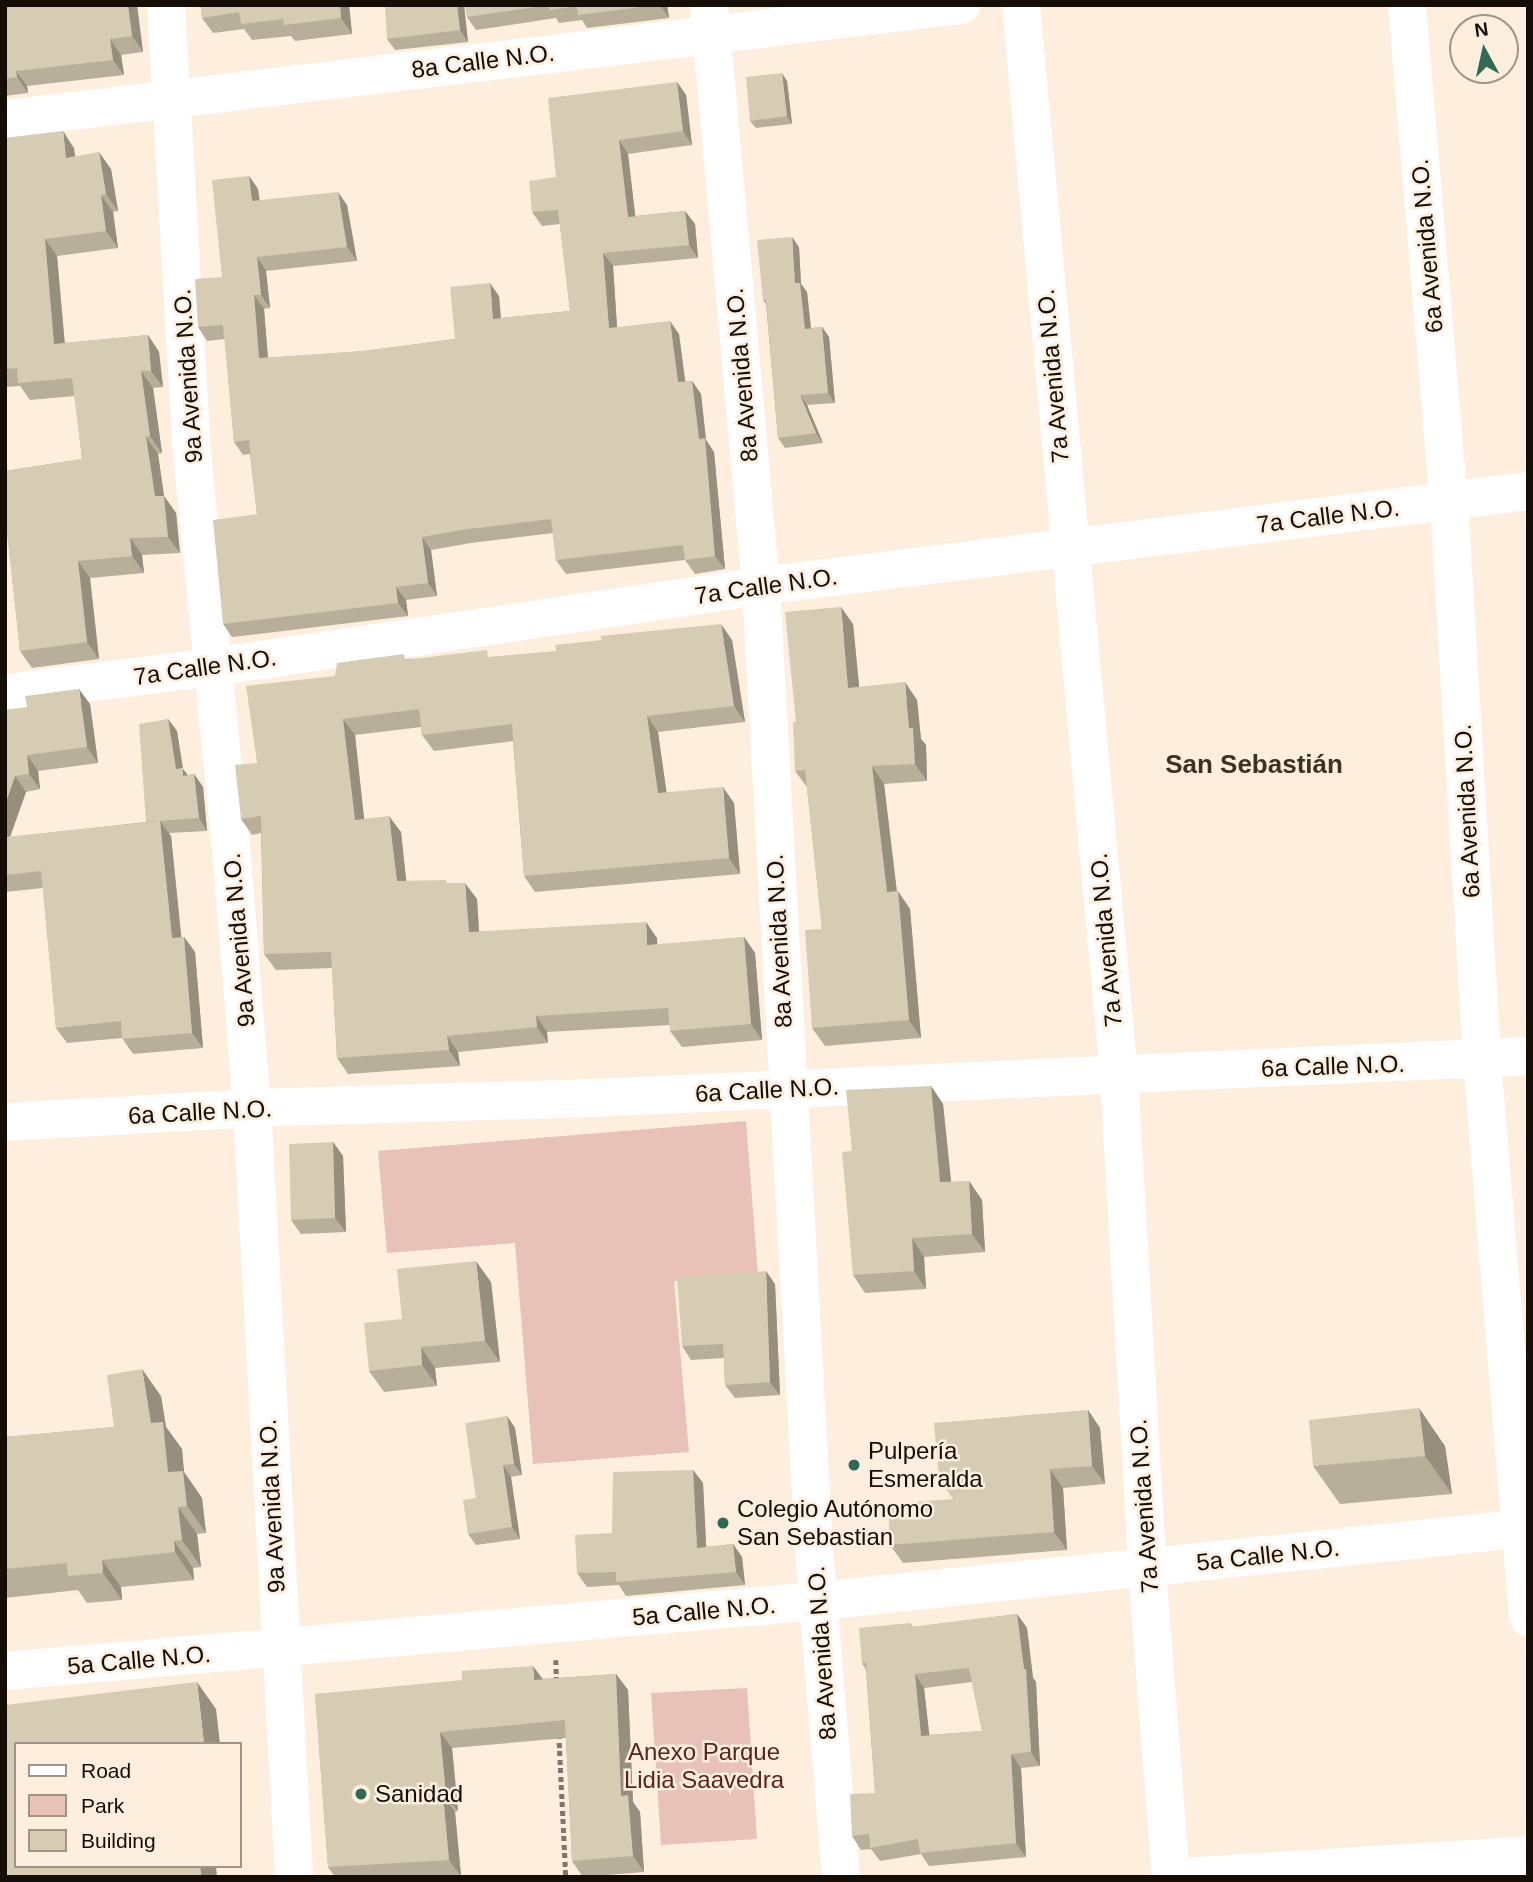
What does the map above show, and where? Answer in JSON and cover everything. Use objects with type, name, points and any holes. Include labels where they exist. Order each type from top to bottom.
[{"type":"street","name":"9a Avenida N.O.","points":[[166,5],[191,442],[233,861],[252,1108],[279,1647],[278,1805],[295,1877]]},
{"type":"street","name":"8a Calle N.O.","points":[[5,119],[172,98],[711,20],[961,5]]},
{"type":"street","name":"7a Avenida N.O.","points":[[1021,5],[1068,547],[1119,1075],[1147,1568],[1171,1877]]},
{"type":"street","name":"6a Avenida N.O.","points":[[1407,5],[1449,501],[1482,1060],[1525,1528],[1528,1617]]},
{"type":"street","name":"8a Avenida N.O.","points":[[711,20],[761,586],[787,1088],[818,1601],[841,1877]]},
{"type":"street","name":"7a Calle N.O.","points":[[5,693],[213,667],[761,586],[1528,491]]},
{"type":"street","name":"6a Calle N.O.","points":[[5,1122],[252,1108],[1119,1075],[1528,1056]]},
{"type":"street","name":"5a Calle N.O.","points":[[5,1671],[818,1601],[1147,1568],[1216,1572],[1468,1545],[1525,1528]]},
{"type":"street","points":[[1183,1877],[1528,1855]]},
{"type":"path","points":[[555,1624],[557,1691]]},
{"type":"path","points":[[559,1731],[566,1877]]},
{"type":"green space","points":[[746,1121],[758,1274],[674,1281],[689,1452],[533,1464],[515,1243],[387,1253],[378,1151]]},
{"type":"green space","name":"Anexo Parque Lidia Saavedra","points":[[747,1688],[757,1839],[661,1845],[651,1693]]},
{"type":"building","points":[[5,5],[128,5],[132,36],[110,39],[113,60],[16,71],[17,77],[5,79]]},
{"type":"building","points":[[201,5],[340,5],[341,18],[284,25],[283,19],[241,24],[239,12],[202,18]]},
{"type":"building","points":[[385,5],[457,5],[460,30],[387,39]]},
{"type":"building","points":[[465,5],[549,5],[467,17]]},
{"type":"building","points":[[549,5],[657,5],[578,15],[577,6],[550,10]]},
{"type":"building","points":[[782,73],[787,116],[750,121],[746,77]]},
{"type":"building","points":[[677,82],[683,131],[619,140],[628,217],[685,211],[689,245],[603,253],[609,328],[670,321],[678,382],[692,381],[699,439],[705,438],[715,556],[685,560],[683,545],[556,560],[551,519],[461,530],[422,537],[428,583],[396,587],[398,603],[223,624],[213,520],[257,514],[249,440],[234,442],[223,325],[198,327],[195,279],[222,277],[212,180],[249,176],[252,201],[338,192],[347,247],[257,257],[261,295],[254,295],[259,358],[364,351],[455,339],[450,287],[490,283],[493,319],[570,311],[558,210],[532,212],[529,181],[556,177],[548,98]]},
{"type":"building","points":[[63,131],[66,158],[99,152],[106,194],[101,195],[106,231],[45,239],[54,344],[148,335],[151,371],[141,371],[150,436],[146,437],[155,496],[164,496],[168,537],[130,538],[132,556],[78,561],[87,642],[20,651],[5,515],[5,471],[82,459],[72,378],[18,383],[17,368],[5,369],[5,138]]},
{"type":"building","points":[[792,237],[795,283],[800,283],[805,329],[822,327],[828,393],[800,395],[816,433],[778,438],[766,300],[763,300],[757,240]]},
{"type":"building","points":[[841,607],[848,688],[905,682],[909,728],[913,728],[915,764],[872,766],[887,892],[898,891],[909,1020],[812,1028],[805,930],[822,929],[805,770],[795,771],[793,722],[796,722],[785,612]]},
{"type":"building","points":[[721,624],[734,706],[647,716],[658,793],[723,787],[729,858],[524,876],[512,724],[422,735],[419,709],[343,719],[355,820],[389,816],[397,881],[446,880],[446,883],[465,883],[469,932],[646,922],[647,945],[744,937],[751,1024],[670,1031],[668,1008],[536,1016],[537,1027],[447,1036],[449,1050],[337,1058],[331,952],[264,954],[261,816],[241,819],[235,765],[257,763],[246,686],[335,676],[337,663],[404,654],[405,660],[487,650],[488,657],[556,651],[555,645],[602,640],[600,636]]},
{"type":"building","points":[[79,689],[87,747],[27,755],[29,774],[15,776],[5,805],[5,710],[27,707],[25,696]]},
{"type":"building","points":[[168,719],[176,769],[183,768],[183,776],[194,774],[199,818],[146,822],[139,724]]},
{"type":"building","points":[[160,821],[172,938],[184,937],[192,1033],[122,1039],[121,1021],[56,1028],[41,871],[5,875],[5,837]]},
{"type":"building","points":[[931,1086],[940,1182],[969,1181],[972,1234],[912,1238],[914,1271],[853,1275],[842,1152],[852,1151],[846,1090]]},
{"type":"building","points":[[333,1142],[335,1218],[291,1220],[289,1144]]},
{"type":"building","points":[[476,1261],[485,1341],[421,1347],[422,1365],[369,1371],[364,1323],[402,1319],[397,1269]]},
{"type":"building","points":[[766,1271],[770,1382],[725,1385],[723,1344],[682,1346],[677,1277]]},
{"type":"building","points":[[142,1369],[151,1423],[163,1422],[168,1472],[183,1471],[187,1506],[178,1507],[182,1540],[174,1541],[175,1552],[102,1560],[103,1573],[68,1576],[67,1563],[5,1569],[5,1437],[114,1427],[107,1375]]},
{"type":"building","points":[[1419,1408],[1425,1456],[1313,1466],[1309,1420]]},
{"type":"building","points":[[1088,1410],[1092,1466],[1050,1469],[1054,1532],[890,1545],[888,1504],[953,1499],[939,1479],[934,1423]]},
{"type":"building","points":[[507,1416],[514,1464],[503,1465],[512,1527],[468,1534],[463,1500],[476,1498],[465,1423]]},
{"type":"building","points":[[693,1470],[697,1548],[733,1544],[736,1572],[616,1582],[616,1572],[577,1573],[575,1535],[612,1533],[613,1472]]},
{"type":"building","points":[[1017,1614],[1026,1669],[1031,1752],[1011,1754],[1016,1843],[920,1853],[918,1839],[870,1848],[869,1834],[852,1836],[850,1794],[875,1793],[866,1663],[862,1663],[859,1628],[910,1623],[911,1627]],"holes":[[[969,1668],[982,1731],[921,1736],[915,1674]]]},
{"type":"building","points":[[533,1666],[534,1680],[616,1674],[621,1796],[628,1795],[633,1856],[572,1861],[565,1720],[440,1732],[449,1860],[328,1867],[315,1694],[462,1680],[462,1671]]},
{"type":"building","points":[[197,1682],[204,1742],[14,1742],[14,1868],[200,1868],[201,1877],[5,1877],[5,1705]]},
{"type":"place","name":"Pulpería Esmeralda","points":[[854,1465]]},
{"type":"place","name":"Colegio Autónomo San Sebastian","points":[[723,1523]]},
{"type":"place","name":"Sanidad","points":[[361,1794]]},
{"type":"district","name":"San Sebastián","points":[[1254,765]]}]
